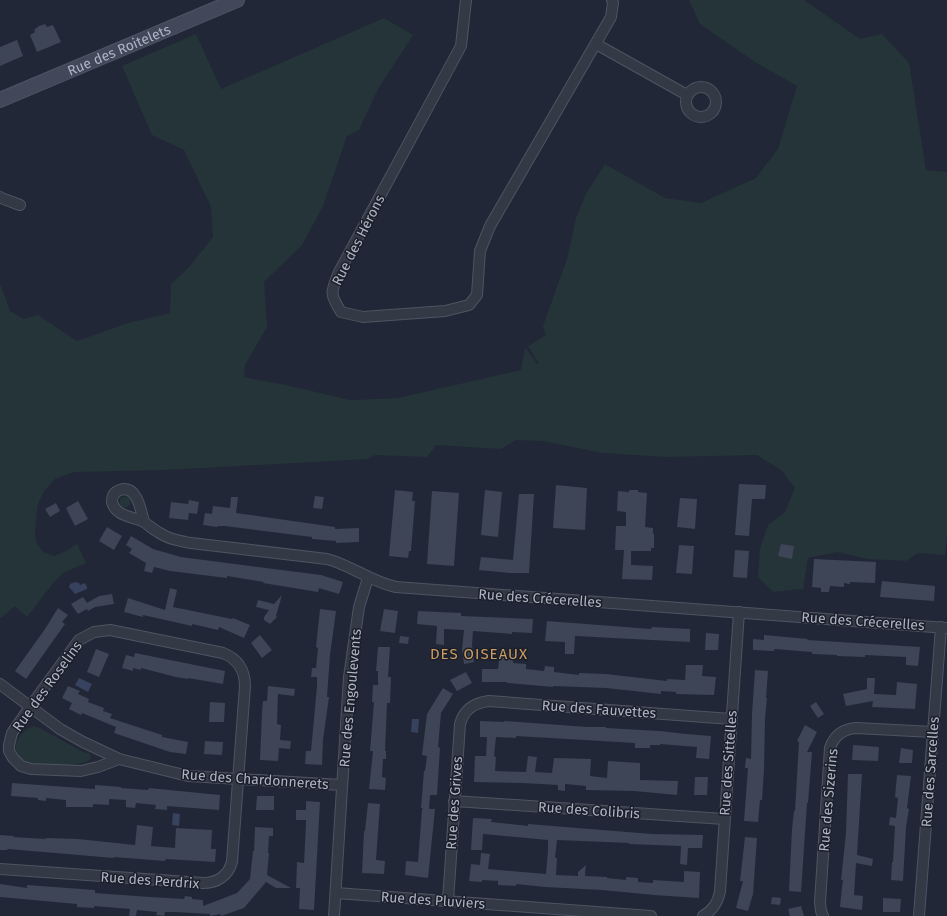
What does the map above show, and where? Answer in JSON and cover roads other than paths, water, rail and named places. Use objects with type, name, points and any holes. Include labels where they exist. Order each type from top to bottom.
[{"type":"street","name":"Rue des Roitelets","points":[[0,100],[237,0]]},
{"type":"street","name":"Rue des Hérons","points":[[466,0],[461,46],[339,272],[332,290],[335,302],[341,312],[363,317],[445,311],[469,305],[477,295],[480,251],[490,226],[611,17],[612,0]]},
{"type":"street","points":[[596,44],[687,95]]},
{"type":"street","points":[[0,197],[20,205]]},
{"type":"street","name":"Rue des Crécerelles","points":[[144,522],[163,535],[181,541],[320,558],[342,564],[368,578],[386,585],[406,588],[944,628]]},
{"type":"street","name":"Rue des Engoulevents","points":[[334,916],[349,677],[359,607],[368,578]]},
{"type":"street","name":"Rue des Sittelles","points":[[706,913],[719,898],[739,612]]},
{"type":"street","name":"Rue des Sarcelles","points":[[920,916],[933,732],[944,628]]},
{"type":"street","name":"Rue des Roselins","points":[[119,759],[98,767],[81,771],[31,769],[16,763],[9,751],[9,742],[12,733],[30,707],[79,640],[94,632],[110,630],[223,653],[231,656],[238,662],[245,678],[238,780]]},
{"type":"street","name":"Rue des Chardonnerets","points":[[0,684],[60,729],[119,759],[188,776],[342,785]]},
{"type":"street","name":"Rue des Fauvettes","points":[[468,708],[477,703],[489,701],[731,719]]},
{"type":"street","name":"Rue des Grives","points":[[448,901],[460,724],[468,708]]},
{"type":"street","name":"Rue des Sizerins","points":[[823,916],[820,902],[830,748],[834,740],[844,730],[856,728],[933,732]]},
{"type":"street","name":"Rue des Perdrix","points":[[0,869],[196,883],[210,883],[218,881],[230,869],[232,862],[238,780]]},
{"type":"street","name":"Rue des Colibris","points":[[454,801],[724,820]]},
{"type":"street","name":"Rue des Pluviers","points":[[336,893],[651,916]]},
{"type":"water","points":[[75,582],[79,583],[80,585],[85,583],[87,589],[75,594],[69,587],[70,584]]},
{"type":"water","points":[[79,678],[92,684],[88,692],[75,685]]},
{"type":"water","points":[[412,719],[419,719],[418,733],[411,732]]},
{"type":"water","points":[[173,813],[180,814],[179,826],[172,825]]},
{"type":"district","name":"DES OISEAUX","points":[[479,654]]}]
